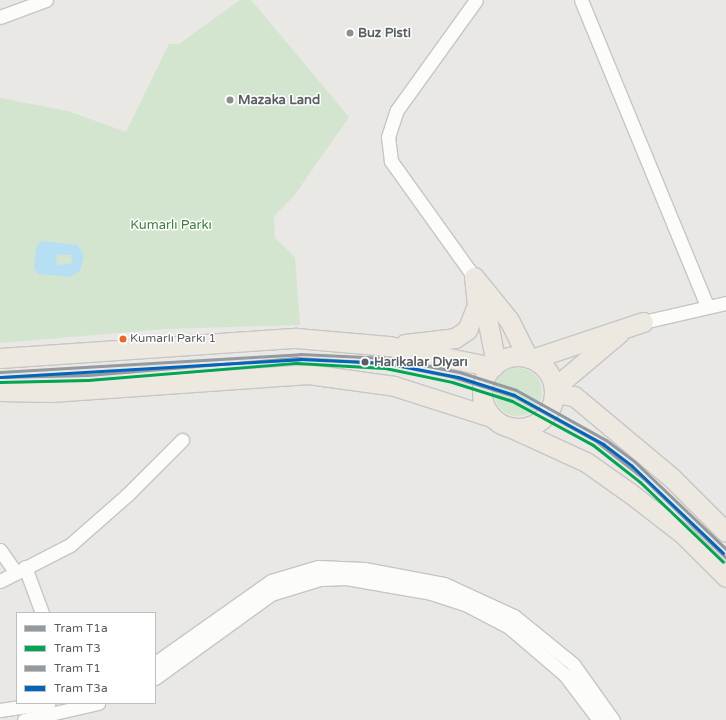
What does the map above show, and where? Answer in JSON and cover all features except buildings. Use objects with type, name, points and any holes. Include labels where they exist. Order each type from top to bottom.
[{"type":"highway","points":[[389,346],[455,338],[464,333],[476,312],[474,277]]},
{"type":"highway","points":[[474,277],[509,320],[530,359],[545,368],[554,391],[551,408],[540,421],[527,428],[512,428]]},
{"type":"highway","points":[[474,277],[487,308],[494,366]]},
{"type":"highway","points":[[491,417],[482,392],[484,381],[494,366],[508,358],[530,359],[642,322]]},
{"type":"highway","points":[[554,391],[575,374],[609,339],[642,322]]},
{"type":"highway","points":[[0,358],[296,338],[389,346],[494,366]]},
{"type":"highway","points":[[0,391],[51,392],[308,374],[394,386],[491,417],[586,462],[630,493],[683,534],[726,577]]},
{"type":"highway","points":[[554,391],[574,396],[672,478],[726,532]]},
{"type":"street","points":[[0,17],[46,0]]},
{"type":"street","points":[[474,277],[392,161],[388,137],[397,110],[476,0]]},
{"type":"street","points":[[581,0],[707,306]]},
{"type":"street","points":[[642,322],[707,306],[726,303]]},
{"type":"street","points":[[0,581],[70,545],[127,495],[182,440]]},
{"type":"street","points":[[0,550],[20,570],[41,612]]},
{"type":"street","points":[[156,661],[271,581],[318,567],[364,569],[444,584],[514,616],[573,664],[613,720]]},
{"type":"street","points":[[156,677],[271,594],[306,582],[346,578],[431,593],[468,604],[509,627],[565,675],[599,720]]},
{"type":"street","points":[[0,710],[41,704]]},
{"type":"street","points":[[24,720],[94,704]]},
{"type":"green space","name":"Kumarlı Parkı","points":[[240,0],[251,0],[349,117],[294,196],[274,216],[275,238],[295,257],[300,325],[165,329],[0,343],[0,98],[68,111],[126,132],[169,44],[179,44]]},
{"type":"green space","points":[[513,368],[523,368],[532,372],[538,378],[542,387],[542,397],[538,406],[532,412],[523,416],[513,416],[504,412],[498,406],[494,397],[494,387],[498,378],[504,372]]},
{"type":"water","points":[[41,241],[78,245],[84,256],[80,271],[70,277],[38,274],[34,268],[36,248]],"holes":[[[57,254],[71,255],[72,263],[56,265]]]},
{"type":"tram line","name":"T1","points":[[0,372],[300,354],[387,358],[459,372],[516,390],[606,440],[635,462],[726,549]]},
{"type":"tram line","name":"T1a","points":[[0,377],[88,375],[296,358],[386,363],[453,377],[514,396],[596,441],[643,478],[726,558]]},
{"type":"tram line","name":"T3a","points":[[0,377],[300,359],[386,363],[458,377],[514,395],[603,444],[632,466],[723,553]]},
{"type":"tram line","name":"T3","points":[[0,382],[88,380],[296,363],[385,368],[452,382],[512,401],[593,445],[640,482],[723,562]]},
{"type":"place","name":"Buz Pisti","points":[[350,33]]},
{"type":"place","name":"Mazaka Land","points":[[230,100]]},
{"type":"place","name":"Kumarlı Parkı 1","points":[[123,339]]},
{"type":"place","name":"Harikalar Diyarı","points":[[365,362]]}]
